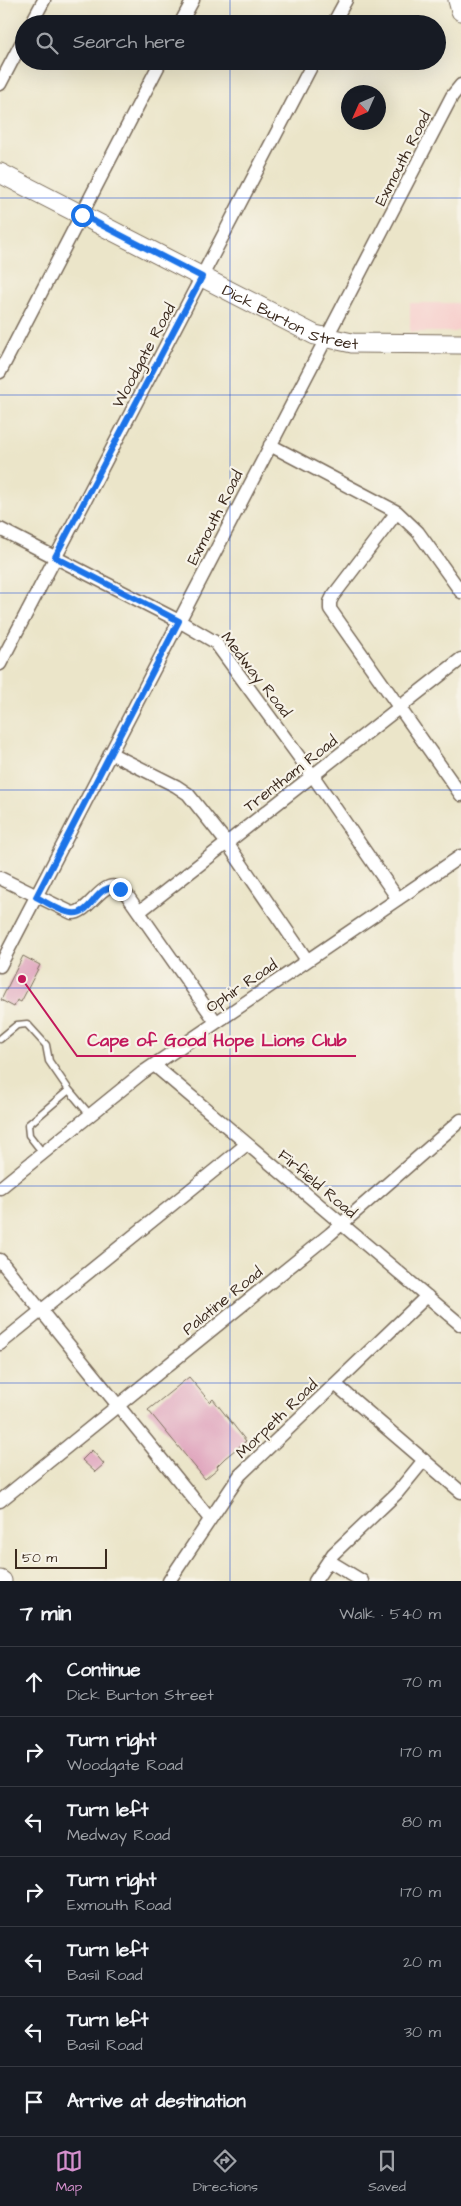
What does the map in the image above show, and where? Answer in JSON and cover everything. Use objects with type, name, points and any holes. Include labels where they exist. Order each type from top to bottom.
[{"type":"street","points":[[36,15],[44,0]]},
{"type":"street","points":[[185,15],[193,0]]},
{"type":"street","points":[[458,0],[461,11]]},
{"type":"street","points":[[337,15],[344,1]]},
{"type":"street","points":[[0,84],[15,55]]},
{"type":"street","points":[[0,372],[156,70]]},
{"type":"street","name":"Woodgate Road","points":[[0,664],[309,70]]},
{"type":"street","name":"Exmouth Road","points":[[0,966],[452,96],[461,85]]},
{"type":"street","name":"Dick Burton Street","points":[[0,173],[299,327],[326,338],[352,343],[461,344]]},
{"type":"street","points":[[270,444],[397,512],[418,532],[461,592]]},
{"type":"street","points":[[397,512],[333,596],[330,606],[334,615],[461,794]]},
{"type":"street","name":"Medway Road","points":[[0,529],[209,637],[219,647],[313,776],[398,899]]},
{"type":"street","name":"Trentham Road","points":[[139,912],[461,659]]},
{"type":"street","points":[[110,753],[182,790],[200,808],[227,843],[307,960]]},
{"type":"street","name":"Ophir Road","points":[[0,1188],[154,1065],[461,856]]},
{"type":"street","points":[[0,878],[68,913],[84,910],[103,889],[116,887],[124,892],[216,1022]]},
{"type":"street","name":"Firfield Road","points":[[154,1065],[461,1325]]},
{"type":"street","name":"Palatine Road","points":[[0,1501],[341,1224],[461,1120]]},
{"type":"street","points":[[0,1344],[247,1144]]},
{"type":"street","points":[[0,1260],[210,1519]]},
{"type":"street","name":"Morpeth Road","points":[[168,1581],[240,1475],[427,1296]]},
{"type":"street","points":[[335,1384],[461,1492]]},
{"type":"street","points":[[316,1581],[329,1561],[397,1493],[424,1460]]},
{"type":"street","points":[[329,1561],[362,1581]]},
{"type":"lane","points":[[0,1039],[17,1025],[27,1024],[46,1045],[49,1061],[69,1090],[90,1115]]},
{"type":"lane","points":[[43,1153],[27,1132],[28,1125],[69,1090]]},
{"type":"shaded area","points":[[410,303],[461,303],[461,329],[454,332],[410,332]]},
{"type":"building","points":[[23,956],[40,965],[21,1002],[17,1000],[14,1007],[1,1000]]},
{"type":"building","points":[[189,1377],[210,1402],[213,1399],[246,1441],[225,1458],[217,1466],[218,1468],[205,1479],[148,1410]]},
{"type":"building","points":[[92,1450],[104,1464],[95,1472],[82,1460]]},
{"type":"place","name":"Cape of Good Hope Lions Club","points":[[22,979]]},
{"type":"route","points":[[82,215],[202,277],[55,557],[179,621],[36,897],[68,913],[76,913],[84,910],[103,889],[111,887],[120,889]]}]
